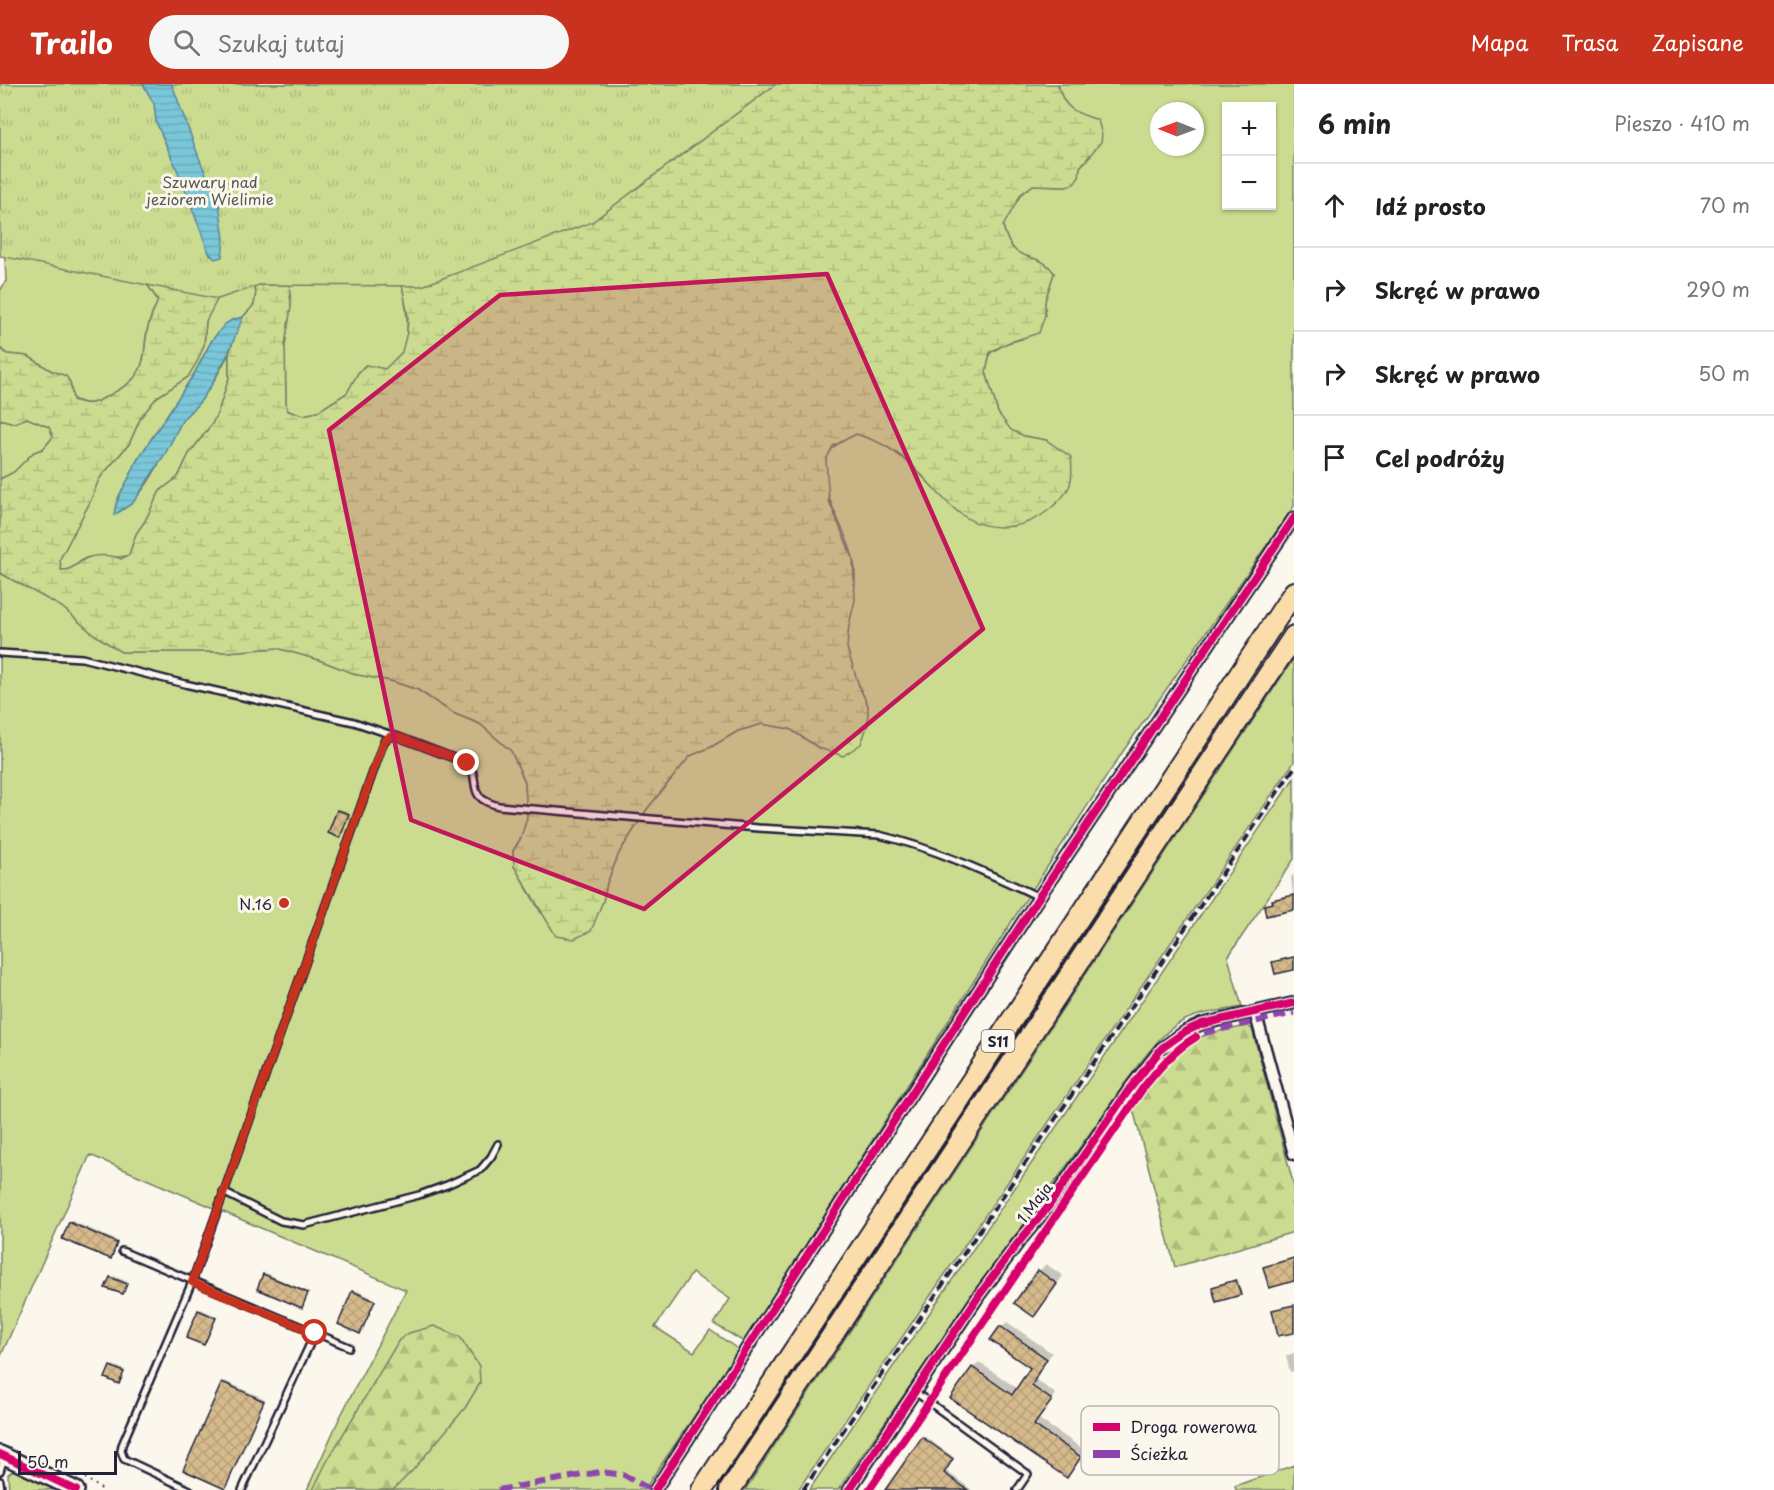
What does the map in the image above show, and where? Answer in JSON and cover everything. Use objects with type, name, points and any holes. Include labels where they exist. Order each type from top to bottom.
[{"type":"highway","name":"S11","points":[[702,1490],[1294,592]]},
{"type":"highway","name":"S11","points":[[730,1490],[1294,636]]},
{"type":"street","points":[[655,1490],[1039,897],[1294,518]]},
{"type":"street","name":"1 Maja","points":[[849,1490],[980,1294],[1018,1243],[1048,1208],[1148,1064],[1162,1048],[1186,1031],[1202,1024],[1294,1003]]},
{"type":"street","points":[[1255,1012],[1294,1154]]},
{"type":"street","points":[[2,1460],[76,1490]]},
{"type":"lane","points":[[0,653],[82,658],[184,684],[354,722],[467,763],[471,767],[475,789],[480,797],[489,804],[499,807],[758,828],[879,835],[982,871],[1039,897]]},
{"type":"lane","points":[[190,1490],[124,1459],[121,1451],[192,1282],[384,741],[396,736]]},
{"type":"lane","points":[[223,1192],[281,1221],[304,1225],[419,1195],[447,1185],[480,1170],[498,1144]]},
{"type":"lane","points":[[122,1251],[349,1347]]},
{"type":"lane","points":[[242,1490],[315,1333]]},
{"type":"lane","points":[[915,1392],[1028,1474],[1017,1490]]},
{"type":"lane","points":[[0,1481],[2,1490]]},
{"type":"highlighted area","points":[[827,274],[983,629],[644,909],[411,820],[329,430],[500,295]]},
{"type":"green space","name":"Szuwary nad jeziorem Wielimie","points":[[0,84],[776,84],[592,222],[422,286],[259,285],[218,299],[0,256]]},
{"type":"green space","points":[[219,84],[1058,84],[1063,99],[1071,109],[1098,120],[1102,135],[1101,142],[1080,167],[1079,177],[1074,184],[1066,186],[1033,185],[1021,194],[1003,226],[1013,248],[1047,265],[1054,273],[1045,301],[1045,315],[1039,333],[1007,343],[990,352],[986,372],[998,413],[1011,430],[1024,436],[1046,440],[1071,457],[1072,474],[1069,487],[1050,509],[1028,522],[1004,527],[991,526],[979,523],[957,511],[915,468],[884,445],[856,434],[833,446],[826,460],[829,501],[853,559],[855,600],[849,625],[847,648],[868,706],[868,724],[861,744],[843,756],[819,748],[790,729],[762,724],[738,731],[690,756],[647,809],[619,853],[591,931],[574,939],[556,936],[514,866],[513,851],[521,838],[527,818],[525,782],[511,751],[480,724],[453,713],[418,690],[391,681],[358,675],[319,660],[277,648],[227,652],[121,652],[92,633],[62,607],[0,573],[0,479],[14,472],[34,452],[43,449],[53,437],[49,427],[27,418],[14,423],[0,419],[0,348],[7,354],[28,356],[50,370],[66,376],[70,382],[73,400],[83,403],[95,402],[123,388],[135,377],[141,367],[148,328],[158,300],[138,277],[218,293],[217,300],[206,321],[204,345],[198,360],[188,377],[157,397],[141,417],[129,444],[99,479],[90,502],[60,559],[61,570],[69,569],[91,557],[104,556],[121,559],[129,555],[136,534],[160,491],[178,477],[189,454],[212,424],[218,412],[229,378],[229,354],[238,326],[254,305],[256,292],[251,281],[289,282],[291,306],[285,345],[288,411],[304,415],[317,412],[347,393],[358,373],[366,365],[385,369],[402,352],[408,317],[398,262]]},
{"type":"green space","points":[[1058,84],[1294,84],[1294,506],[1124,750],[1021,907],[744,1342],[714,1324],[730,1299],[692,1273],[655,1327],[694,1352],[710,1330],[739,1350],[644,1490],[307,1490],[339,1419],[406,1290],[90,1155],[0,1358],[0,573],[62,607],[92,633],[121,652],[227,652],[277,648],[319,660],[358,675],[391,681],[418,690],[453,713],[480,724],[511,751],[525,782],[527,818],[521,838],[513,851],[514,866],[541,913],[603,901],[607,883],[619,853],[647,809],[690,756],[738,731],[762,724],[790,729],[819,748],[868,706],[849,659],[847,645],[855,569],[849,546],[826,486],[826,461],[830,451],[842,441],[856,434],[881,442],[909,463],[958,512],[1046,440],[1011,431],[998,413],[986,372],[990,353],[1007,343],[1022,339],[1045,315],[1045,301],[1054,273],[1047,265],[1013,248],[1003,226],[1021,194],[1033,185],[1066,186],[1079,177],[1080,167],[1091,156],[1098,120],[1071,109],[1063,99]]},
{"type":"green space","points":[[0,152],[398,262],[407,321],[407,333],[402,353],[385,369],[365,365],[347,393],[317,412],[304,415],[288,411],[285,345],[291,306],[289,283],[251,281],[256,292],[254,305],[243,317],[232,320],[212,340],[194,374],[136,462],[120,494],[115,514],[136,498],[145,486],[181,422],[208,390],[229,354],[229,378],[218,412],[212,424],[189,454],[178,477],[160,491],[136,534],[129,555],[86,558],[71,568],[61,570],[60,559],[90,502],[99,479],[129,444],[141,417],[157,397],[188,377],[204,345],[206,321],[209,314],[138,277],[149,287],[158,301],[146,333],[139,372],[126,385],[103,399],[91,403],[73,399],[70,382],[66,376],[50,370],[28,356],[7,354],[0,348],[0,291],[6,281]]},
{"type":"green space","points":[[27,418],[49,427],[53,437],[43,449],[34,452],[14,472],[0,479],[0,419],[14,423]]},
{"type":"green space","points":[[1294,658],[1294,762],[798,1490],[745,1490]]},
{"type":"green space","points":[[1294,778],[1294,859],[1228,957],[1242,1007],[1190,1018],[1170,1029],[1159,1040],[1139,1064],[1010,1242],[838,1490],[809,1490]]},
{"type":"green space","points":[[1248,1026],[1252,1029],[1294,1186],[1294,1232],[1175,1267],[1133,1109],[1162,1067],[1181,1049],[1208,1034]]},
{"type":"green space","points":[[434,1326],[460,1337],[479,1366],[480,1383],[465,1408],[413,1470],[393,1490],[313,1490],[326,1463],[399,1340],[409,1333]]},
{"type":"green space","points":[[1294,1465],[1294,1490],[1236,1490],[1235,1486],[1266,1475],[1279,1475],[1279,1470]]},
{"type":"green space","points":[[15,1469],[64,1490],[9,1490],[8,1474]]},
{"type":"water","points":[[143,84],[171,84],[173,87],[201,163],[219,202],[224,239],[222,257],[215,259],[209,253],[156,122],[154,104]]},
{"type":"water","points":[[243,317],[228,354],[210,387],[200,402],[183,419],[165,454],[133,503],[114,515],[117,501],[136,462],[194,374],[212,340],[225,324]]},
{"type":"building","points":[[337,810],[349,814],[340,838],[328,833]]},
{"type":"building","points":[[1294,895],[1294,910],[1266,916],[1264,905],[1273,903],[1272,900]]},
{"type":"building","points":[[1294,957],[1294,970],[1275,974],[1272,962]]},
{"type":"building","points":[[69,1222],[117,1243],[111,1259],[62,1239]]},
{"type":"building","points":[[1294,1258],[1294,1281],[1269,1288],[1263,1267]]},
{"type":"building","points":[[1038,1270],[1057,1284],[1034,1317],[1014,1303]]},
{"type":"building","points":[[263,1274],[308,1293],[302,1308],[257,1289]]},
{"type":"building","points":[[110,1277],[127,1284],[123,1294],[105,1288]]},
{"type":"building","points":[[1236,1280],[1241,1295],[1216,1302],[1212,1287]]},
{"type":"building","points":[[352,1291],[375,1301],[360,1334],[338,1324]]},
{"type":"building","points":[[1294,1305],[1294,1333],[1278,1336],[1272,1310]]},
{"type":"building","points":[[198,1310],[216,1318],[204,1345],[186,1338]]},
{"type":"building","points":[[1000,1326],[1047,1359],[1032,1386],[1052,1400],[1034,1425],[1081,1457],[1067,1478],[950,1398],[972,1367],[1012,1395],[1030,1368],[990,1340]]},
{"type":"building","points":[[110,1366],[124,1372],[119,1384],[105,1378]]},
{"type":"building","points":[[222,1382],[264,1401],[225,1489],[183,1470]]},
{"type":"building","points":[[922,1437],[953,1459],[944,1473],[968,1490],[885,1490]]},
{"type":"railway","points":[[803,1490],[1294,768]]},
{"type":"marked path","points":[[1204,1033],[1294,1013]]},
{"type":"marked path","points":[[498,1490],[600,1472],[624,1475],[651,1490]]},
{"type":"cycle path","points":[[655,1490],[1039,897],[1294,518]]},
{"type":"cycle path","points":[[849,1490],[980,1294],[1048,1207],[1128,1091],[1162,1048],[1186,1031],[1202,1024],[1294,1003]]},
{"type":"cycle path","points":[[869,1490],[1143,1088],[1174,1054],[1196,1037]]},
{"type":"cycle path","points":[[0,1454],[76,1490]]},
{"type":"place","name":"N.16","points":[[284,903]]},
{"type":"route","points":[[315,1333],[192,1282],[384,741],[396,736],[467,763]]}]
